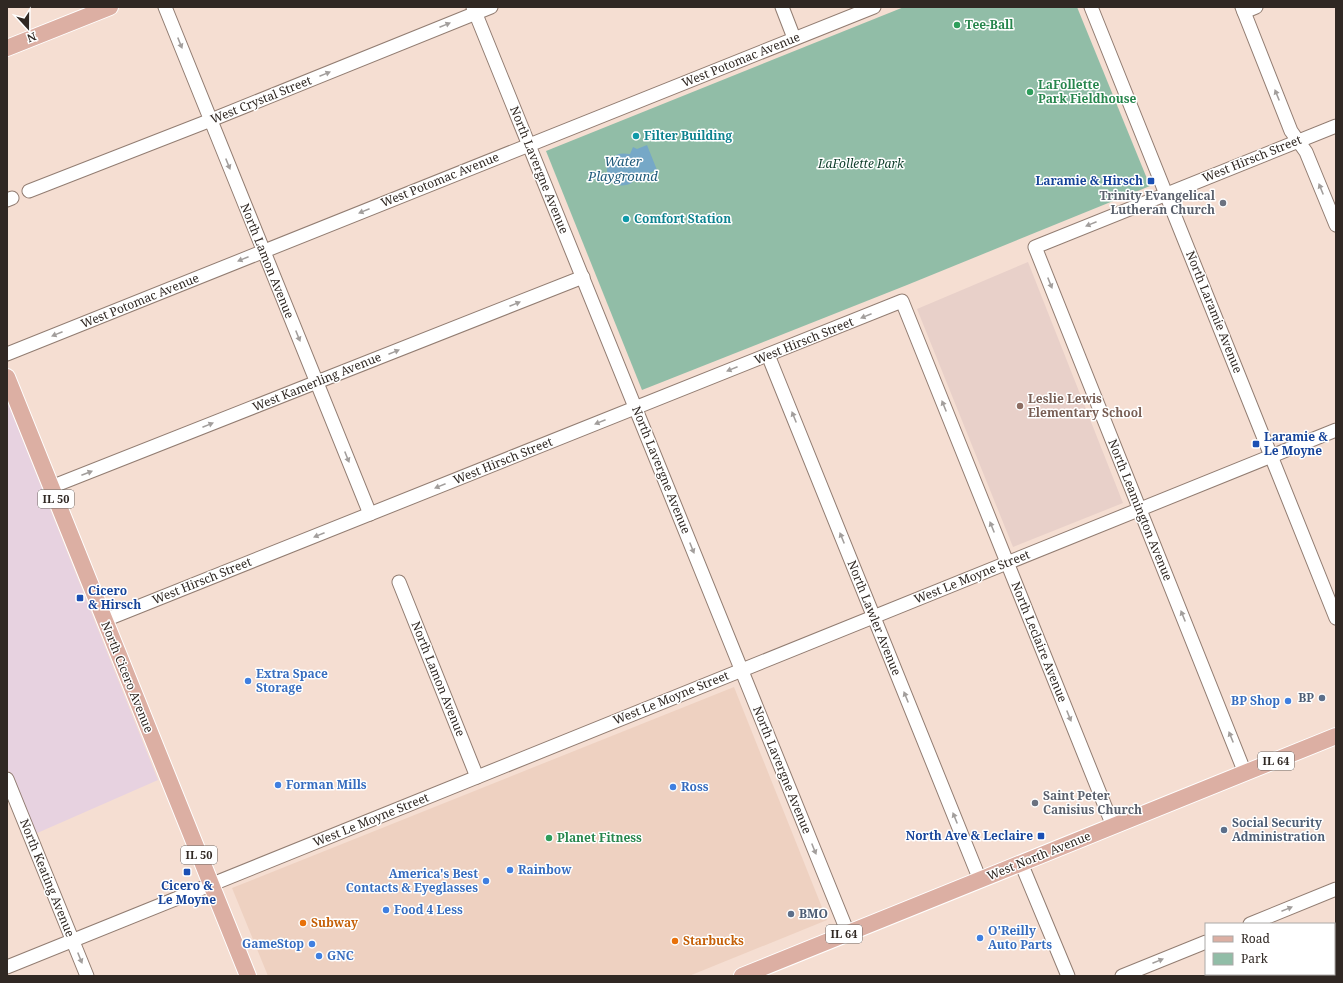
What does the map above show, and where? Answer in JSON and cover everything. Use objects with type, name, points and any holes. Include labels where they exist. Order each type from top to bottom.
[{"type":"main road","points":[[7,48],[110,7]]},
{"type":"main road","name":"North Cicero Avenue","points":[[7,377],[248,976]]},
{"type":"main road","name":"West North Avenue","points":[[742,976],[1336,736]]},
{"type":"street","name":"North Lamon Avenue","points":[[165,7],[370,514]]},
{"type":"street","name":"West Crystal Street","points":[[29,191],[211,120],[475,10],[492,7]]},
{"type":"street","points":[[782,7],[794,38]]},
{"type":"street","name":"West Potomac Avenue","points":[[7,354],[874,7]]},
{"type":"street","name":"North Laramie Avenue","points":[[1091,7],[1336,618]]},
{"type":"street","points":[[1247,9],[1291,131],[1306,152],[1336,225]]},
{"type":"street","name":"North Lavergne Avenue","points":[[475,10],[848,933]]},
{"type":"street","name":"West Hirsch Street","points":[[1035,247],[1336,126]]},
{"type":"street","name":"North Leamington Avenue","points":[[1035,247],[1245,773]]},
{"type":"street","name":"West Kamerling Avenue","points":[[51,487],[583,277]]},
{"type":"street","name":"West Hirsch Street","points":[[104,620],[902,301]]},
{"type":"street","name":"North Leclaire Avenue","points":[[902,301],[1113,826]]},
{"type":"street","name":"North Lawler Avenue","points":[[768,355],[980,880]]},
{"type":"street","name":"West Le Moyne Street","points":[[7,967],[1336,430]]},
{"type":"street","name":"North Lamon Avenue","points":[[399,582],[477,777]]},
{"type":"street","name":"North Keating Avenue","points":[[7,779],[87,976]]},
{"type":"street","points":[[1021,863],[1068,976]]},
{"type":"street","points":[[1252,923],[1336,889]]},
{"type":"street","points":[[1122,976],[1205,942]]},
{"type":"shaded area","name":"Leslie Lewis Elementary School","points":[[1028,262],[1123,503],[1013,547],[917,309]]},
{"type":"shaded area","points":[[7,401],[158,780],[35,834],[7,767]]},
{"type":"shaded area","points":[[734,687],[827,920],[689,976],[268,976],[232,888]]},
{"type":"green space","name":"LaFollette Park","points":[[904,7],[1077,7],[1150,186],[907,285],[642,390],[546,151]]},
{"type":"water","name":"Water Playground","points":[[647,145],[657,170],[647,174],[646,178],[638,175],[633,182],[626,185],[618,185],[612,181],[608,176],[607,169],[608,162],[612,157],[620,154],[630,154],[633,147],[637,149]]},
{"type":"place","name":"Tee-Ball","points":[[957,25]]},
{"type":"place","name":"LaFollette Park Fieldhouse","points":[[1030,92]]},
{"type":"place","name":"Filter Building","points":[[636,136]]},
{"type":"place","name":"Laramie & Hirsch","points":[[1151,181]]},
{"type":"place","name":"Trinity Evangelical Lutheran Church","points":[[1223,203]]},
{"type":"place","name":"Comfort Station","points":[[626,219]]},
{"type":"place","name":"Leslie Lewis Elementary School","points":[[1020,406]]},
{"type":"place","name":"Laramie & Le Moyne","points":[[1256,444]]},
{"type":"place","name":"Cicero & Hirsch","points":[[80,598]]},
{"type":"place","name":"Extra Space Storage","points":[[248,681]]},
{"type":"place","name":"BP","points":[[1322,698]]},
{"type":"place","name":"BP Shop","points":[[1288,701]]},
{"type":"place","name":"Forman Mills","points":[[278,785]]},
{"type":"place","name":"Ross","points":[[673,787]]},
{"type":"place","name":"Saint Peter Canisius Church","points":[[1035,803]]},
{"type":"place","name":"Social Security Administration","points":[[1224,830]]},
{"type":"place","name":"North Ave & Leclaire","points":[[1041,836]]},
{"type":"place","name":"Planet Fitness","points":[[549,838]]},
{"type":"place","name":"Rainbow","points":[[510,870]]},
{"type":"place","name":"Cicero & Le Moyne","points":[[187,872]]},
{"type":"place","name":"America's Best Contacts & Eyeglasses","points":[[486,881]]},
{"type":"place","name":"Food 4 Less","points":[[386,910]]},
{"type":"place","name":"BMO","points":[[791,914]]},
{"type":"place","name":"Subway","points":[[303,923]]},
{"type":"place","name":"O'Reilly Auto Parts","points":[[980,938]]},
{"type":"place","name":"Starbucks","points":[[675,941]]},
{"type":"place","name":"GameStop","points":[[312,944]]},
{"type":"place","name":"GNC","points":[[319,956]]}]
